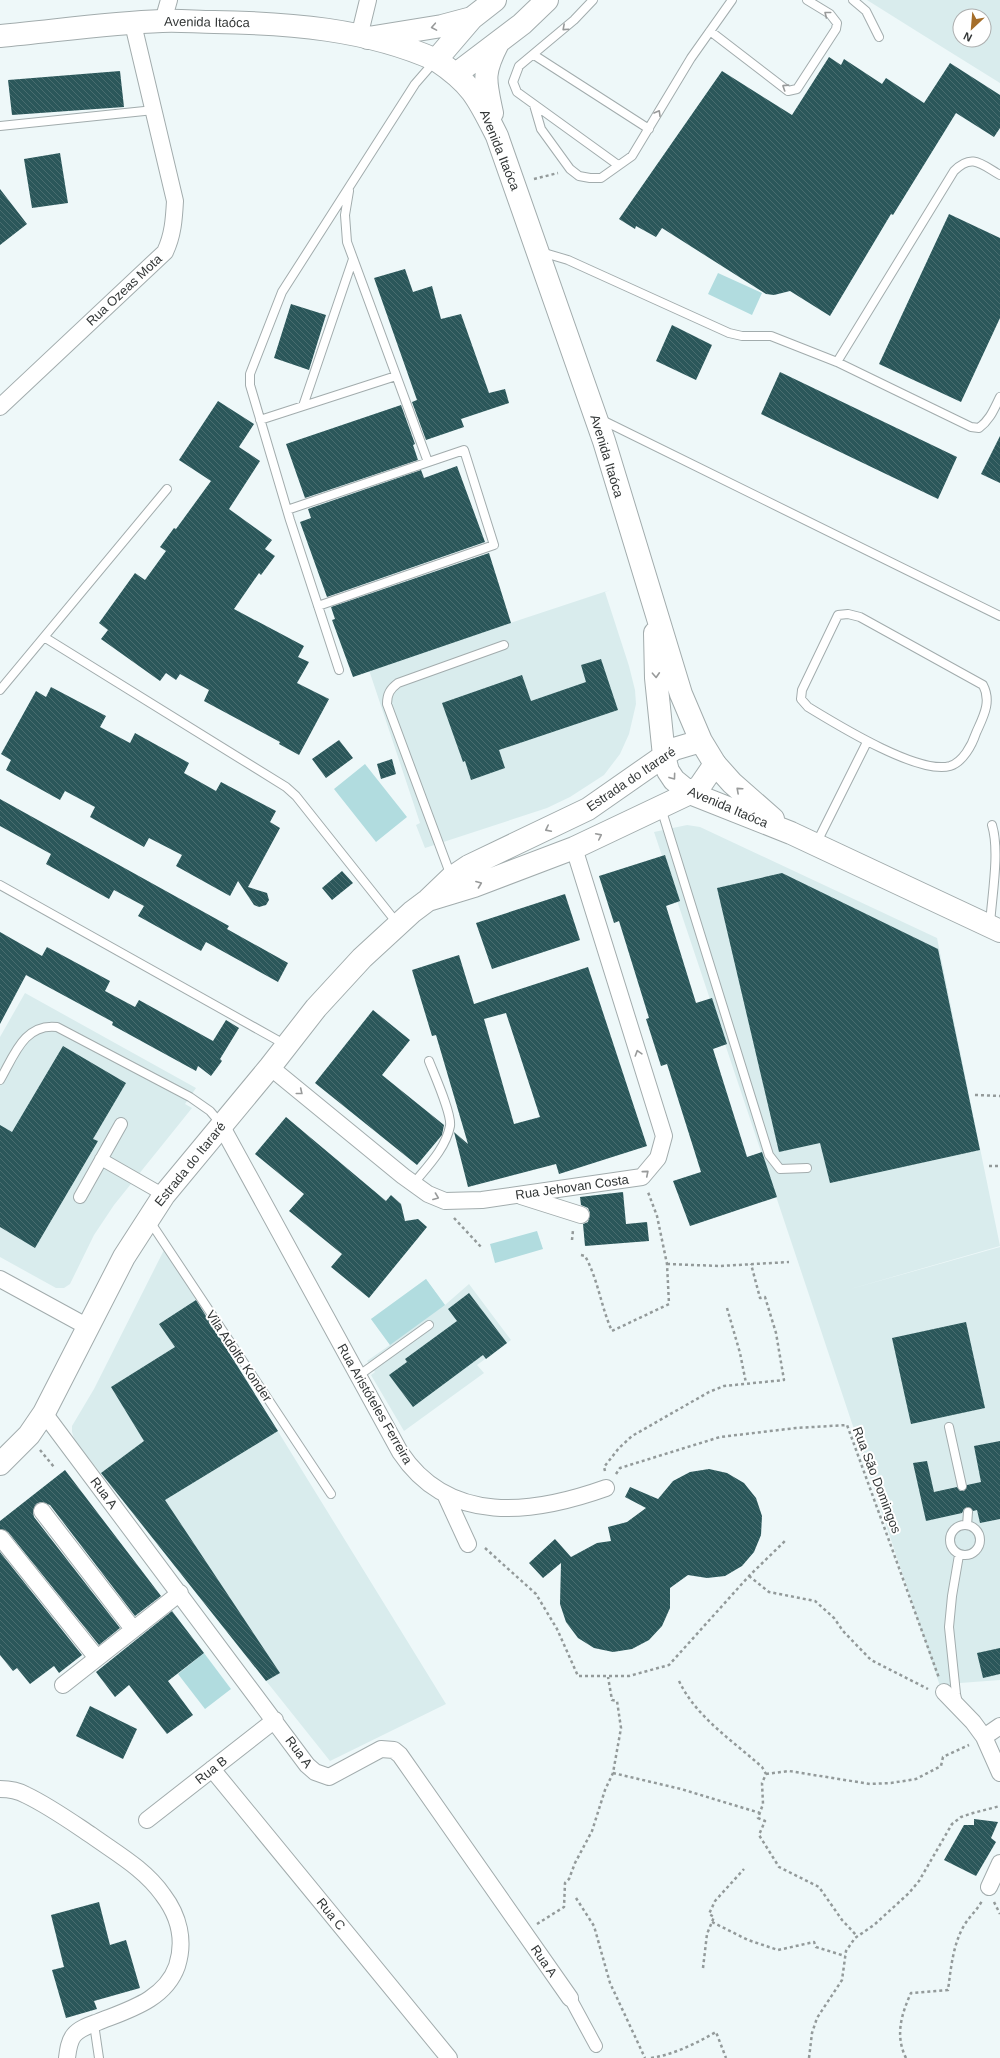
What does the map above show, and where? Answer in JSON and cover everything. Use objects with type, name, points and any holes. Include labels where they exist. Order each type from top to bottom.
[{"type":"main road","points":[[436,60],[472,18],[495,0]]},
{"type":"main road","points":[[456,74],[522,24],[547,0]]},
{"type":"main road","points":[[363,38],[442,26],[472,18]]},
{"type":"main road","name":"Avenida Itaóca","points":[[0,36],[162,21],[250,23],[306,27],[363,38],[416,52],[436,60],[456,74],[471,89],[497,136],[539,252],[595,416],[681,694],[701,741]]},
{"type":"main road","points":[[497,136],[485,80],[487,67],[499,42]]},
{"type":"main road","name":"Avenida Itaóca","points":[[654,608],[656,678],[664,756],[668,771],[674,780],[690,793],[791,833],[995,929]]},
{"type":"main road","points":[[701,741],[715,764]]},
{"type":"main road","name":"Estrada do Itararé","points":[[0,1464],[29,1435],[44,1413],[124,1257],[164,1194],[270,1067],[316,1008],[362,958],[398,924],[428,900],[454,884],[488,856],[538,834],[588,809],[680,746],[701,741]]},
{"type":"main road","name":"Avenida Itaóca","points":[[715,764],[732,784],[791,833]]},
{"type":"main road","name":"Estrada do Itararé","points":[[454,884],[574,848],[690,793],[700,786],[715,764]]},
{"type":"street","points":[[162,21],[168,0]]},
{"type":"street","points":[[363,38],[368,0]]},
{"type":"street","name":"Rua Ozeas Mota","points":[[0,407],[165,252],[173,230],[175,201],[133,24]]},
{"type":"street","name":"Rua Jehovan Costa","points":[[270,1067],[414,1184],[435,1197],[456,1201],[518,1195],[642,1177],[658,1158],[664,1136],[574,848]]},
{"type":"street","points":[[80,1197],[121,1124]]},
{"type":"street","name":"Rua Aristóteles Ferreira","points":[[221,1125],[358,1376],[409,1466],[426,1483],[445,1494],[488,1507],[514,1509],[576,1499],[606,1488]]},
{"type":"street","points":[[101,1159],[164,1194]]},
{"type":"street","points":[[518,1195],[581,1216]]},
{"type":"street","points":[[0,1279],[88,1327]]},
{"type":"street","name":"Rua A","points":[[44,1413],[275,1720],[307,1765],[321,1775],[329,1777],[381,1749],[394,1750],[400,1755],[570,1998],[596,2046]]},
{"type":"street","points":[[445,1494],[474,1544]]},
{"type":"street","points":[[42,1511],[133,1629]]},
{"type":"street","points":[[2,1538],[98,1658]]},
{"type":"street","points":[[63,1685],[180,1593]]},
{"type":"street","points":[[944,1692],[960,1707],[984,1737],[1000,1773]]},
{"type":"street","name":"Rua B","points":[[147,1820],[275,1720]]},
{"type":"street","points":[[984,1737],[1000,1726]]},
{"type":"street","name":"Rua C","points":[[212,1769],[449,2058]]},
{"type":"street","points":[[0,1789],[25,1794],[50,1808],[126,1860],[152,1881],[163,1894],[177,1920],[181,1944],[176,1967],[170,1980],[154,1997],[143,2004],[79,2030],[74,2036],[67,2058]]},
{"type":"street","points":[[989,1887],[1000,1863]]},
{"type":"lane","points":[[593,0],[574,20],[519,66],[513,82],[517,92],[618,165]]},
{"type":"lane","points":[[534,104],[541,129],[570,169],[579,176],[601,178],[632,156],[691,58],[732,0]]},
{"type":"lane","points":[[710,31],[788,90],[797,89],[836,29],[837,23],[830,14],[807,0]]},
{"type":"lane","points":[[853,0],[866,11],[879,37]]},
{"type":"lane","points":[[534,55],[649,129]]},
{"type":"lane","points":[[339,670],[287,510],[250,385],[250,374],[282,292],[415,84],[436,60]]},
{"type":"lane","points":[[0,126],[154,110]]},
{"type":"lane","points":[[836,362],[954,171],[962,163],[970,160],[978,162],[1000,175]]},
{"type":"lane","points":[[350,186],[344,227],[353,259],[428,462]]},
{"type":"lane","points":[[539,252],[568,260],[729,333],[742,336],[771,336],[836,362],[972,427],[979,428],[985,424],[991,416],[1000,397]]},
{"type":"lane","points":[[303,406],[353,259]]},
{"type":"lane","points":[[260,420],[396,376]]},
{"type":"lane","points":[[595,416],[1000,616]]},
{"type":"lane","points":[[287,510],[464,450],[494,545],[318,606]]},
{"type":"lane","points":[[0,690],[167,489]]},
{"type":"lane","points":[[848,614],[860,617],[983,685],[988,694],[987,707],[975,738],[964,756],[950,766],[934,766],[904,758],[867,742],[808,708],[801,699],[802,690],[838,615],[848,614]]},
{"type":"lane","points":[[44,637],[286,787],[296,796],[398,924]]},
{"type":"lane","points":[[454,884],[387,704],[387,697],[390,689],[398,683],[504,645]]},
{"type":"lane","points":[[816,845],[867,742]]},
{"type":"lane","points":[[660,806],[769,1155],[780,1169],[807,1168]]},
{"type":"lane","points":[[992,824],[995,834],[995,929]]},
{"type":"lane","points":[[0,885],[287,1045]]},
{"type":"lane","points":[[0,1080],[23,1039],[38,1028],[57,1027],[190,1097],[210,1111],[221,1125]]},
{"type":"lane","points":[[414,1184],[441,1148],[450,1124],[448,1114],[429,1061]]},
{"type":"lane","name":"Vila Adolfo Konder","points":[[148,1218],[331,1494]]},
{"type":"lane","points":[[358,1376],[429,1325]]},
{"type":"lane","points":[[949,1427],[962,1486]]},
{"type":"lane","points":[[967,1525],[968,1512]]},
{"type":"lane","points":[[967,1525],[976,1529],[979,1534],[980,1544],[974,1552],[965,1556],[959,1554],[952,1548],[950,1544],[950,1534],[957,1526],[967,1525]]},
{"type":"lane","points":[[959,1554],[952,1596],[949,1627],[956,1694],[960,1707]]},
{"type":"lane","points":[[94,2024],[100,2058]]},
{"type":"path","points":[[513,183],[547,177],[570,169]]},
{"type":"path","points":[[975,1095],[1000,1096]]},
{"type":"path","points":[[989,1166],[1000,1166]]},
{"type":"path","points":[[581,1255],[585,1256],[590,1264],[603,1312],[612,1331],[669,1304],[667,1264],[657,1216],[642,1177]]},
{"type":"path","points":[[435,1197],[482,1248]]},
{"type":"path","points":[[667,1264],[720,1266],[789,1262]]},
{"type":"path","points":[[606,1488],[604,1467],[619,1448],[632,1436],[709,1392],[724,1386],[784,1380],[776,1334],[765,1297],[760,1298],[751,1264]]},
{"type":"path","points":[[727,1308],[740,1353],[746,1383]]},
{"type":"path","name":"Rua São Domingos","points":[[606,1488],[620,1468],[720,1437],[796,1428],[847,1425],[944,1692]]},
{"type":"path","points":[[474,1544],[536,1594],[557,1628],[578,1676],[608,1677],[629,1676],[669,1665],[750,1576],[786,1540]]},
{"type":"path","points":[[750,1576],[769,1592],[815,1601],[834,1618],[843,1631],[871,1660],[926,1689],[944,1692]]},
{"type":"path","points":[[524,1932],[564,1907],[565,1883],[569,1879],[575,1863],[594,1826],[605,1790],[613,1773],[621,1728],[617,1701],[612,1700],[608,1677]]},
{"type":"path","points":[[679,1681],[686,1697],[712,1724],[762,1767],[766,1774]]},
{"type":"path","points":[[766,1774],[790,1771],[870,1784],[916,1779],[941,1766],[943,1757],[984,1737]]},
{"type":"path","points":[[613,1773],[681,1789],[760,1813]]},
{"type":"path","points":[[766,1774],[762,1783],[763,1804],[758,1818],[765,1821],[759,1835],[779,1867],[820,1888],[842,1920],[857,1936]]},
{"type":"path","points":[[809,2058],[812,2033],[817,2018],[842,1980],[846,1951],[857,1936],[909,1893],[919,1881],[952,1824],[961,1817],[973,1812],[1000,1806]]},
{"type":"path","points":[[703,1968],[704,1948],[714,1917],[708,1914],[715,1901],[744,1869]]},
{"type":"path","points":[[906,2058],[901,2048],[899,2032],[902,2013],[911,1993],[948,1990],[954,1952],[965,1924],[977,1910],[989,1887]]},
{"type":"path","points":[[576,1898],[594,1926],[610,1983],[645,2058]]},
{"type":"path","points":[[712,1922],[748,1940],[778,1950],[814,1942],[816,1947],[845,1956]]},
{"type":"path","points":[[652,2058],[685,2049],[716,2032],[726,2058]]},
{"type":"shaded area","points":[[867,0],[1000,0],[1000,83]]},
{"type":"shaded area","points":[[718,273],[762,293],[752,315],[708,294]]},
{"type":"shaded area","points":[[610,590],[605,592],[629,666],[635,690],[636,704],[629,734],[620,754],[604,775],[570,797],[547,808],[425,848],[416,825],[420,823],[369,670]]},
{"type":"shaded area","points":[[365,764],[407,817],[376,842],[334,789]]},
{"type":"shaded area","points":[[687,825],[700,827],[937,938],[1000,1246],[847,1290],[1000,1247],[1000,1680],[960,1683],[960,1688],[941,1689],[654,832]]},
{"type":"shaded area","points":[[25,993],[196,1088],[185,1104],[192,1108],[114,1205],[94,1235],[70,1284],[64,1288],[56,1288],[0,1257],[0,1037]]},
{"type":"shaded area","points":[[537,1231],[543,1249],[495,1263],[490,1244]]},
{"type":"shaded area","points":[[165,1248],[446,1704],[330,1761],[75,1441],[72,1432],[72,1426],[94,1389]]},
{"type":"shaded area","points":[[426,1279],[445,1305],[469,1284],[511,1340],[477,1365],[484,1373],[404,1431],[371,1375],[375,1372],[367,1361],[390,1345],[371,1319]]},
{"type":"shaded area","points":[[426,1279],[445,1305],[390,1345],[371,1319]]},
{"type":"shaded area","points":[[204,1653],[231,1689],[205,1709],[178,1674]]},
{"type":"building","points":[[829,57],[841,65],[844,59],[882,84],[886,78],[924,103],[950,63],[1000,95],[1000,128],[994,137],[956,113],[893,215],[891,214],[830,316],[790,291],[774,295],[766,294],[662,228],[656,237],[636,226],[635,229],[619,219],[722,71],[792,115]]},
{"type":"building","points":[[120,71],[124,107],[12,115],[8,80]]},
{"type":"building","points":[[60,153],[68,203],[32,208],[24,159]]},
{"type":"building","points":[[0,189],[27,224],[0,245]]},
{"type":"building","points":[[949,214],[1000,238],[1000,318],[961,402],[879,364]]},
{"type":"building","points":[[405,269],[413,292],[432,286],[441,319],[461,314],[489,393],[505,389],[509,403],[461,419],[464,427],[426,440],[412,402],[417,400],[374,278]]},
{"type":"building","points":[[291,304],[326,315],[309,370],[274,358]]},
{"type":"building","points":[[672,325],[712,345],[696,380],[656,361]]},
{"type":"building","points":[[780,372],[957,457],[938,499],[761,414]]},
{"type":"building","points":[[218,401],[254,424],[239,447],[260,461],[229,509],[272,540],[265,549],[275,556],[261,575],[259,573],[234,609],[304,646],[298,657],[309,662],[297,683],[329,699],[299,755],[279,744],[280,742],[204,701],[209,690],[180,674],[176,680],[166,673],[160,681],[101,639],[108,630],[99,623],[135,573],[145,580],[166,551],[160,547],[174,528],[176,529],[211,481],[179,460]]},
{"type":"building","points":[[401,405],[415,444],[413,445],[418,460],[305,498],[286,444]]},
{"type":"building","points":[[1000,436],[1000,483],[981,474]]},
{"type":"building","points":[[457,466],[485,542],[327,597],[300,522],[311,518],[308,509],[421,470],[424,478]]},
{"type":"building","points":[[489,553],[511,623],[353,677],[332,620],[335,619],[331,607]]},
{"type":"building","points":[[601,659],[618,710],[499,750],[505,768],[471,780],[442,703],[522,675],[531,701],[586,682],[581,665]]},
{"type":"building","points":[[51,687],[106,716],[100,727],[130,743],[135,733],[189,763],[184,773],[216,791],[221,782],[276,811],[270,822],[280,828],[248,887],[267,893],[269,900],[266,905],[259,907],[254,905],[238,881],[230,896],[176,866],[182,855],[149,838],[144,847],[90,817],[95,807],[65,791],[60,800],[6,770],[11,760],[1,754],[36,691],[46,697]]},
{"type":"building","points":[[339,740],[353,758],[326,778],[312,759]]},
{"type":"building","points":[[392,759],[396,774],[381,779],[377,764]]},
{"type":"building","points":[[0,799],[229,926],[227,929],[288,963],[278,982],[206,942],[201,951],[138,916],[144,906],[114,890],[109,899],[46,864],[51,854],[0,826]]},
{"type":"building","points":[[665,855],[680,901],[666,906],[696,1003],[712,998],[727,1044],[713,1049],[747,1157],[762,1152],[777,1197],[690,1226],[673,1181],[701,1172],[667,1064],[661,1066],[646,1019],[649,1018],[619,921],[614,923],[599,876]]},
{"type":"building","points":[[342,871],[353,883],[332,900],[322,888]]},
{"type":"building","points":[[782,873],[938,949],[980,1150],[830,1183],[820,1143],[779,1152],[717,888]]},
{"type":"building","points":[[565,894],[580,940],[492,969],[476,923]]},
{"type":"building","points":[[0,932],[42,956],[47,947],[110,981],[105,991],[135,1007],[139,1000],[213,1041],[226,1020],[239,1028],[220,1059],[222,1061],[211,1076],[198,1066],[196,1071],[112,1025],[113,1022],[26,975],[0,1024]]},
{"type":"building","points":[[459,955],[474,1004],[588,967],[647,1146],[559,1174],[556,1164],[468,1187],[454,1132],[468,1144],[436,1035],[432,1036],[412,970]],"holes":[[[506,1013],[540,1117],[514,1124],[484,1019]]]},
{"type":"building","points":[[373,1010],[410,1040],[382,1075],[444,1125],[442,1135],[417,1165],[315,1083]]},
{"type":"building","points":[[63,1046],[126,1083],[93,1139],[98,1141],[35,1248],[0,1227],[0,1125],[12,1132]]},
{"type":"building","points":[[286,1117],[386,1201],[391,1195],[401,1204],[405,1221],[418,1219],[427,1227],[369,1298],[331,1267],[342,1254],[289,1211],[304,1194],[255,1154]]},
{"type":"building","points":[[623,1192],[626,1224],[647,1222],[649,1241],[585,1246],[583,1224],[588,1222],[590,1213],[588,1208],[581,1205],[580,1197]]},
{"type":"building","points":[[469,1293],[507,1343],[486,1359],[483,1355],[413,1407],[389,1375],[407,1362],[405,1359],[457,1321],[448,1309]]},
{"type":"building","points":[[196,1300],[278,1431],[165,1500],[280,1673],[266,1681],[101,1473],[144,1441],[111,1387],[175,1347],[159,1324]]},
{"type":"building","points":[[966,1322],[985,1408],[911,1424],[892,1338]]},
{"type":"building","points":[[1000,1441],[1000,1519],[980,1523],[977,1510],[973,1511],[968,1507],[964,1509],[962,1513],[926,1521],[913,1463],[927,1461],[934,1492],[957,1487],[960,1491],[964,1491],[967,1485],[981,1482],[974,1446]]},
{"type":"building","points":[[709,1469],[727,1473],[744,1483],[756,1498],[762,1516],[761,1535],[754,1552],[742,1566],[725,1576],[707,1578],[688,1575],[670,1588],[670,1608],[662,1626],[649,1640],[632,1649],[613,1652],[594,1648],[578,1638],[566,1622],[560,1604],[561,1563],[543,1578],[529,1563],[555,1539],[571,1557],[597,1543],[611,1541],[608,1527],[627,1522],[646,1508],[625,1497],[630,1487],[658,1499],[673,1481],[690,1472]]},
{"type":"building","points":[[65,1470],[161,1596],[135,1616],[50,1505],[41,1502],[36,1504],[33,1512],[34,1517],[120,1628],[99,1645],[8,1532],[0,1529],[0,1521]]},
{"type":"building","points":[[0,1552],[82,1655],[59,1673],[54,1666],[30,1684],[17,1668],[13,1671],[0,1655]]},
{"type":"building","points":[[172,1611],[204,1653],[168,1681],[193,1715],[167,1734],[129,1685],[115,1697],[96,1672]]},
{"type":"building","points":[[1000,1648],[1000,1674],[983,1678],[977,1653]]},
{"type":"building","points":[[90,1706],[137,1729],[123,1759],[76,1736]]},
{"type":"building","points":[[974,1819],[998,1822],[991,1838],[996,1842],[976,1876],[944,1860],[964,1825],[974,1825]]},
{"type":"building","points":[[99,1902],[110,1945],[126,1940],[140,1988],[94,2001],[97,2009],[66,2018],[52,1970],[64,1967],[51,1915]]}]
